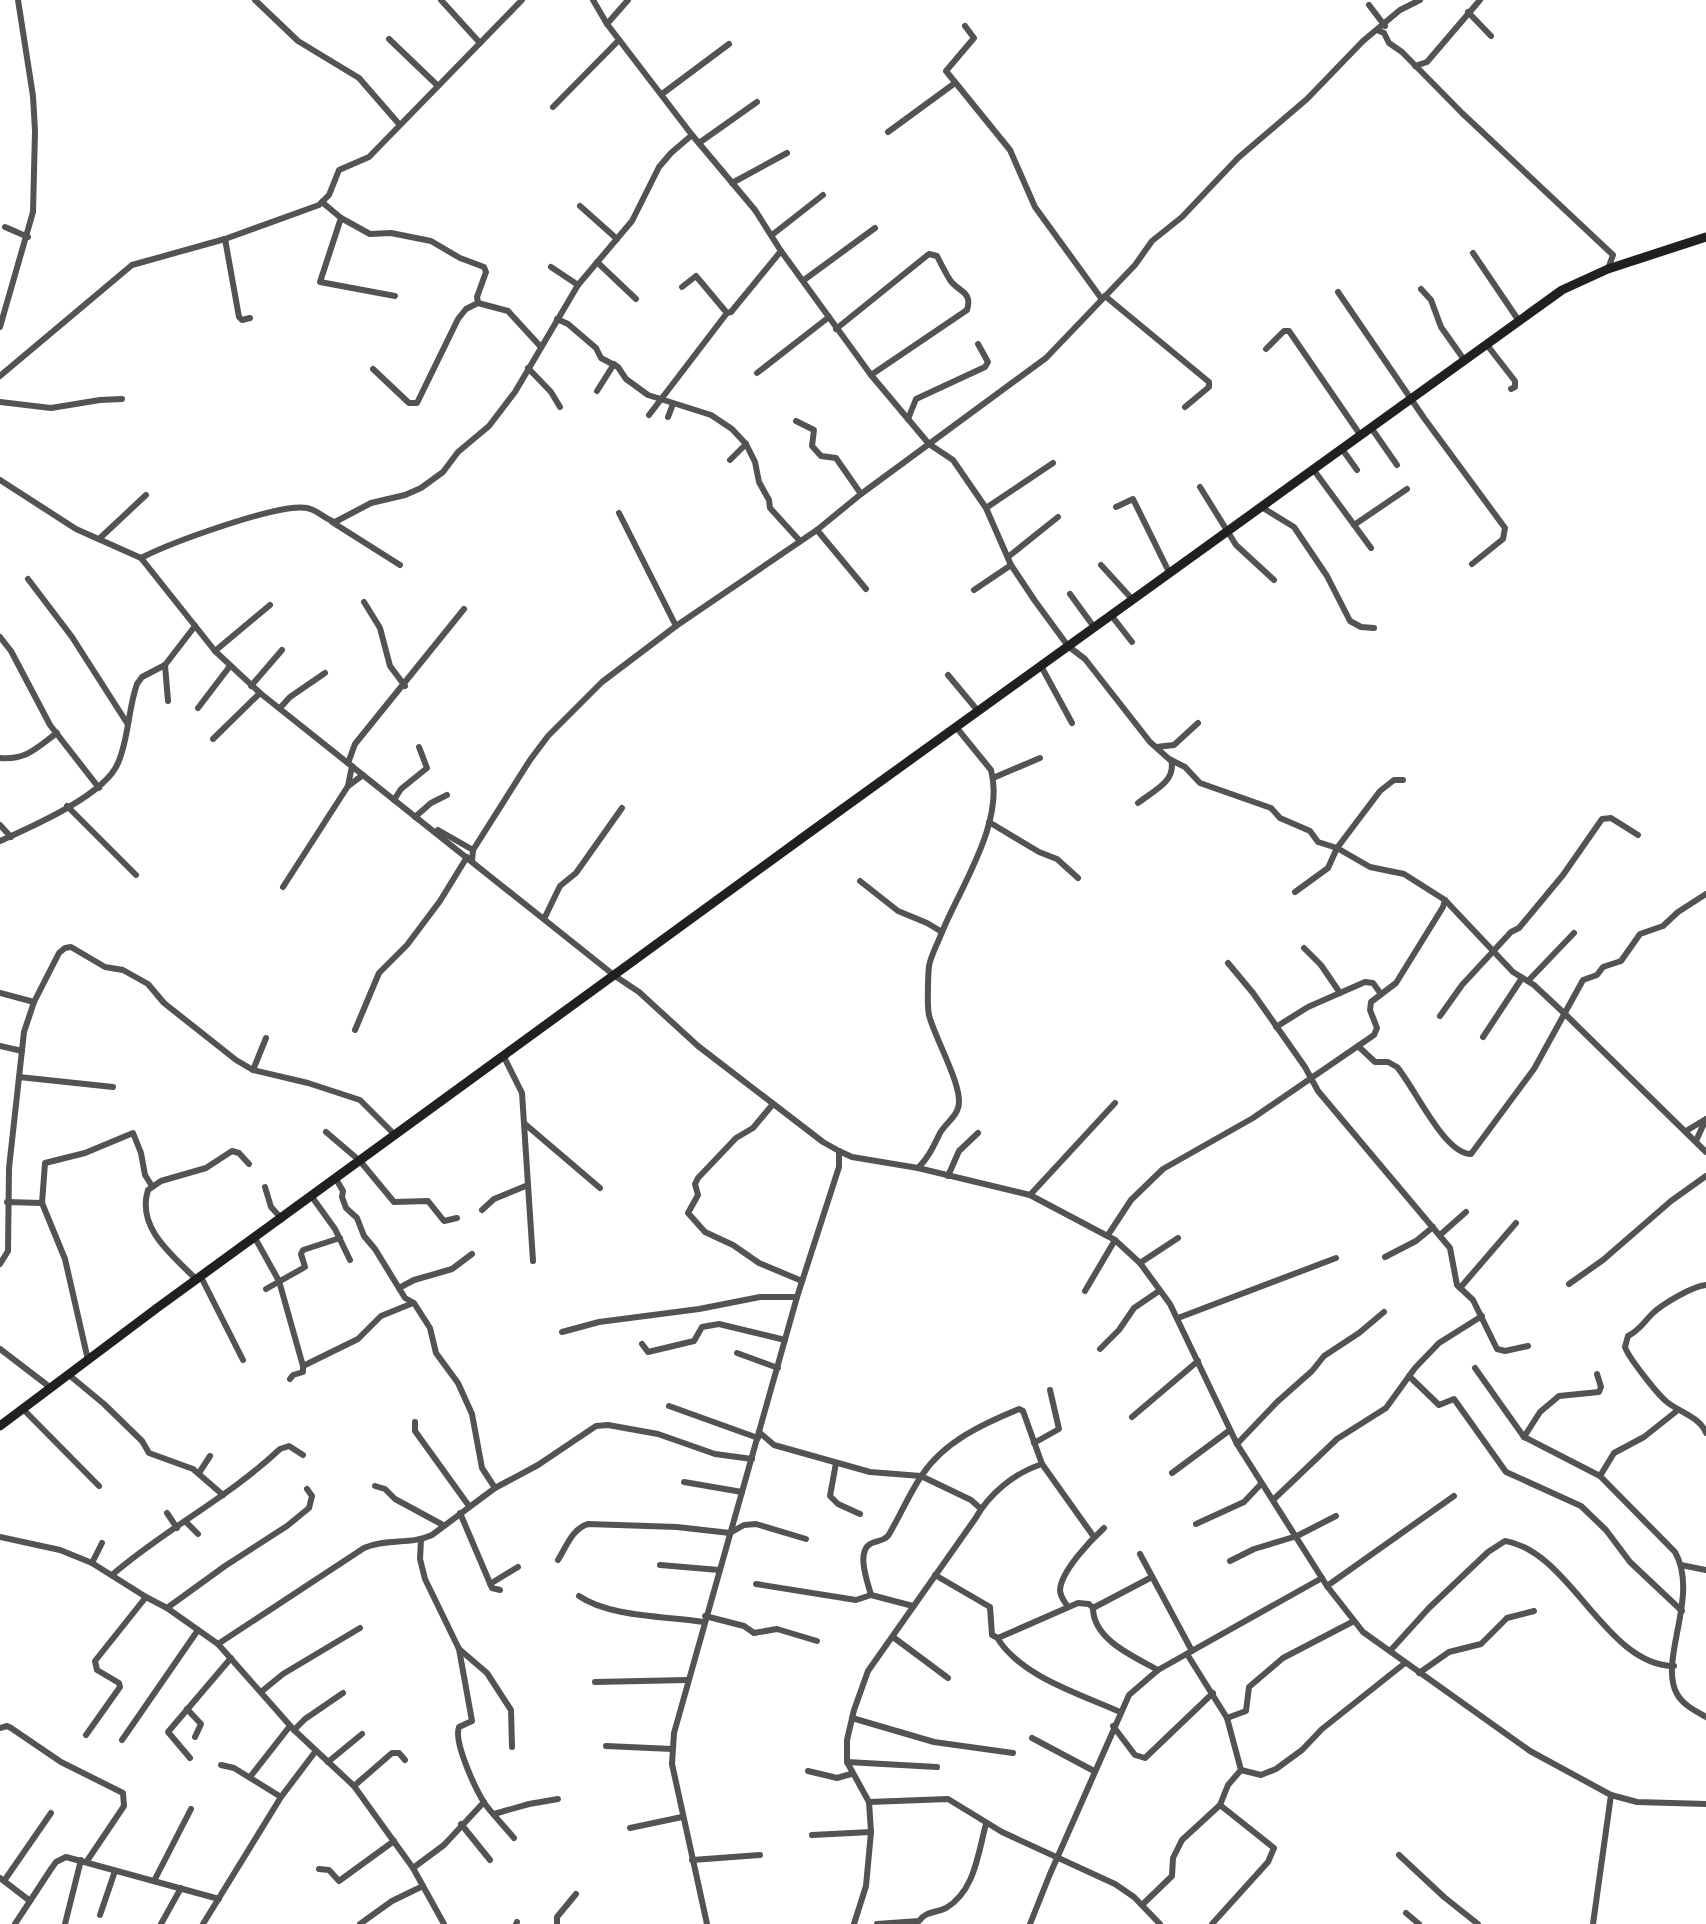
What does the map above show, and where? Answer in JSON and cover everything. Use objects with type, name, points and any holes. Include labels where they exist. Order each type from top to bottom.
[{"type":"street","points":[[0,327],[33,212],[35,131],[29,61],[18,0]]},
{"type":"street","points":[[255,0],[298,41],[359,78],[399,124]]},
{"type":"street","points":[[441,0],[480,43]]},
{"type":"street","points":[[0,376],[132,265],[225,239],[315,208],[331,190],[339,170],[369,157],[522,0]]},
{"type":"street","points":[[593,0],[619,40],[772,235],[871,375],[929,444],[953,460],[986,508],[1011,565],[1068,646],[1085,659],[1156,747],[1185,767],[1200,783],[1267,806],[1281,819],[1310,831],[1318,842],[1337,848],[1370,867],[1413,878],[1446,904],[1513,972],[1565,1014],[1706,1152]]},
{"type":"street","points":[[607,24],[628,0]]},
{"type":"street","points":[[355,1030],[379,973],[407,945],[440,901],[530,760],[548,736],[602,682],[676,626],[817,530],[1046,358],[1143,256],[1152,241],[1182,217],[1238,158],[1307,99],[1363,41],[1380,32],[1386,23],[1412,2],[1420,0]]},
{"type":"street","points":[[1425,75],[1427,62],[1480,0]]},
{"type":"street","points":[[1369,5],[1386,23]]},
{"type":"street","points":[[1468,12],[1491,36]]},
{"type":"street","points":[[965,26],[974,38],[946,71],[1010,150],[1035,207],[1103,297],[1209,382],[1209,387],[1185,407]]},
{"type":"street","points":[[1380,32],[1617,262]]},
{"type":"street","points":[[389,39],[437,85]]},
{"type":"street","points":[[553,107],[619,40]]},
{"type":"street","points":[[662,94],[729,44]]},
{"type":"street","points":[[1415,66],[1427,62]]},
{"type":"street","points":[[888,132],[955,83]]},
{"type":"street","points":[[699,143],[757,102]]},
{"type":"street","points":[[332,522],[371,503],[413,492],[443,472],[458,452],[489,426],[515,392],[578,285],[638,212],[659,167],[692,135]]},
{"type":"street","points":[[732,183],[787,153]]},
{"type":"street","points":[[772,235],[823,195]]},
{"type":"street","points":[[322,202],[341,218],[370,234],[391,233],[434,242],[460,258],[484,267],[486,272],[477,297],[478,303]]},
{"type":"street","points":[[580,206],[617,239]]},
{"type":"street","points":[[341,218],[320,282],[395,296]]},
{"type":"street","points":[[5,227],[28,237]]},
{"type":"street","points":[[804,280],[875,228]]},
{"type":"street","points":[[225,239],[239,317],[242,320],[250,318]]},
{"type":"street","points":[[0,1425],[1169,572],[1263,508],[1562,290],[1617,262],[1703,241]]},
{"type":"street","points":[[649,415],[727,313],[781,251]]},
{"type":"street","points":[[1473,253],[1519,321]]},
{"type":"street","points":[[836,329],[929,254],[937,256],[952,283],[964,290],[969,299],[967,310],[871,375]]},
{"type":"street","points":[[597,262],[636,299]]},
{"type":"street","points":[[551,267],[578,285]]},
{"type":"street","points":[[682,287],[696,276],[727,313]]},
{"type":"street","points":[[1421,289],[1431,300],[1441,327],[1465,361]]},
{"type":"street","points":[[1338,292],[1424,418],[1505,528],[1503,539],[1472,564]]},
{"type":"street","points":[[0,301],[9,301]]},
{"type":"street","points":[[373,369],[409,403],[417,403],[458,319],[478,303],[492,304],[508,311],[540,346]]},
{"type":"street","points":[[757,373],[829,317]]},
{"type":"street","points":[[557,319],[568,324],[596,348],[604,360],[621,369],[632,385],[648,395],[711,415],[732,429],[746,444],[755,462],[770,508],[800,541]]},
{"type":"street","points":[[1266,349],[1284,331],[1289,331],[1361,436]]},
{"type":"street","points":[[908,419],[916,399],[985,367],[988,362],[978,344]]},
{"type":"street","points":[[1487,345],[1515,381],[1515,387],[1511,389]]},
{"type":"street","points":[[597,391],[614,364]]},
{"type":"street","points":[[528,368],[551,392],[560,407]]},
{"type":"street","points":[[0,402],[51,408],[122,399]]},
{"type":"street","points":[[668,417],[673,404]]},
{"type":"street","points":[[796,421],[814,430],[812,446],[821,456],[836,458],[861,494]]},
{"type":"street","points":[[1372,429],[1397,465]]},
{"type":"street","points":[[730,460],[746,444]]},
{"type":"street","points":[[1342,449],[1357,470]]},
{"type":"street","points":[[986,508],[1053,463]]},
{"type":"street","points":[[1313,469],[1371,548]]},
{"type":"street","points":[[1,481],[49,514],[141,558],[215,651],[251,686],[639,992],[698,1046],[823,1142],[852,1157],[918,1168],[1030,1195],[1115,1240],[1140,1263],[1178,1318],[1237,1444],[1327,1586],[1363,1632],[1530,1751],[1611,1795],[1637,1802],[1706,1804]]},
{"type":"street","points":[[1200,487],[1236,545],[1274,580]]},
{"type":"street","points":[[1354,525],[1407,489]]},
{"type":"street","points":[[99,539],[146,495]]},
{"type":"street","points":[[1116,507],[1133,499],[1169,572]]},
{"type":"street","points":[[141,558],[190,537],[294,508],[310,509],[400,565]]},
{"type":"street","points":[[1263,508],[1298,532],[1327,576],[1350,621],[1361,627],[1374,628]]},
{"type":"street","points":[[619,513],[676,626]]},
{"type":"street","points":[[1008,557],[1058,517]]},
{"type":"street","points":[[817,530],[866,589]]},
{"type":"street","points":[[974,590],[1011,565]]},
{"type":"street","points":[[1101,565],[1132,599]]},
{"type":"street","points":[[28,579],[72,637],[127,723]]},
{"type":"street","points":[[1070,594],[1094,627]]},
{"type":"street","points":[[364,602],[380,628],[390,666],[405,686]]},
{"type":"street","points":[[215,651],[270,605]]},
{"type":"street","points":[[336,752],[355,744],[405,686],[464,609]]},
{"type":"street","points":[[1111,615],[1132,642]]},
{"type":"street","points":[[0,841],[25,831],[99,788],[118,763],[137,684],[142,677],[165,665],[195,626]]},
{"type":"street","points":[[0,637],[57,733],[99,788]]},
{"type":"street","points":[[251,686],[282,650]]},
{"type":"street","points":[[165,665],[168,701]]},
{"type":"street","points":[[198,708],[230,666]]},
{"type":"street","points":[[1041,666],[1072,723]]},
{"type":"street","points":[[280,708],[290,697],[325,673]]},
{"type":"street","points":[[948,675],[978,711]]},
{"type":"street","points":[[213,739],[260,693]]},
{"type":"street","points":[[1156,747],[1174,745],[1198,723]]},
{"type":"street","points":[[918,1168],[930,1157],[960,1104],[928,1007],[929,965],[976,861],[989,822],[993,778],[988,765],[956,727]]},
{"type":"street","points":[[0,758],[20,758],[57,733]]},
{"type":"street","points":[[348,786],[355,744]]},
{"type":"street","points":[[394,800],[401,789],[427,768],[419,747]]},
{"type":"street","points":[[993,778],[1040,758]]},
{"type":"street","points":[[1138,803],[1171,776],[1171,760]]},
{"type":"street","points":[[283,887],[348,786],[363,775]]},
{"type":"street","points":[[1295,892],[1322,874],[1333,861],[1337,848],[1380,791],[1394,780],[1403,780]]},
{"type":"street","points":[[415,817],[431,803],[447,795]]},
{"type":"street","points":[[67,806],[136,875]]},
{"type":"street","points":[[544,919],[560,886],[576,873],[622,808]]},
{"type":"street","points":[[415,817],[473,850]]},
{"type":"street","points":[[1440,1016],[1462,985],[1511,932],[1521,926],[1563,875],[1602,819],[1611,818],[1638,835]]},
{"type":"street","points":[[989,822],[1057,859],[1078,878]]},
{"type":"street","points":[[0,825],[11,837]]},
{"type":"street","points":[[860,881],[898,911],[942,932]]},
{"type":"street","points":[[1358,1046],[1377,1063],[1388,1062],[1397,1067],[1445,1139],[1469,1155],[1526,1081],[1584,979],[1597,975],[1603,967],[1621,961],[1640,934],[1663,926],[1706,894]]},
{"type":"street","points":[[1108,1235],[1131,1200],[1163,1169],[1242,1125],[1377,1031],[1370,1005],[1396,983],[1446,904]]},
{"type":"street","points":[[1483,1037],[1525,980],[1574,933]]},
{"type":"street","points":[[0,1264],[8,1251],[9,1168],[24,1032],[34,1002],[59,953],[65,948],[71,947],[105,967],[123,970],[148,984],[164,1003],[253,1070],[349,1095],[367,1106],[395,1135]]},
{"type":"street","points":[[1304,948],[1321,965],[1340,993]]},
{"type":"street","points":[[1228,963],[1305,1067],[1310,1080],[1454,1255],[1456,1282],[1482,1316],[1497,1349],[1505,1351],[1528,1346]]},
{"type":"street","points":[[1276,1027],[1308,1007],[1369,982],[1381,994]]},
{"type":"street","points":[[0,993],[34,1002]]},
{"type":"street","points":[[253,1070],[266,1038]]},
{"type":"street","points":[[0,1046],[22,1051]]},
{"type":"street","points":[[504,1057],[522,1093],[533,1261]]},
{"type":"street","points":[[19,1077],[113,1087]]},
{"type":"street","points":[[1030,1195],[1115,1103]]},
{"type":"street","points":[[773,1104],[753,1128],[736,1138],[698,1178],[695,1184],[698,1195],[688,1213],[705,1232],[733,1245],[759,1263],[802,1281]]},
{"type":"street","points":[[1686,1131],[1706,1119],[1696,1141]]},
{"type":"street","points":[[525,1124],[600,1188]]},
{"type":"street","points":[[326,1132],[360,1161],[396,1203],[428,1201],[444,1221],[457,1218]]},
{"type":"street","points":[[88,1360],[65,1259],[42,1203],[45,1163],[85,1153],[133,1133],[145,1175],[152,1186]]},
{"type":"street","points":[[948,1176],[959,1151],[978,1133]]},
{"type":"street","points":[[243,1360],[199,1279],[160,1243],[151,1229],[146,1202],[152,1186],[206,1168],[232,1151],[239,1153],[249,1164]]},
{"type":"street","points":[[707,1924],[682,1817],[672,1749],[704,1619],[797,1297],[839,1167],[839,1151]]},
{"type":"street","points":[[839,1167],[852,1157]]},
{"type":"street","points":[[930,1157],[932,1172]]},
{"type":"street","points":[[0,1168],[9,1168]]},
{"type":"street","points":[[1569,1284],[1706,1176]]},
{"type":"street","points":[[336,1179],[343,1191],[343,1204],[357,1218],[364,1236],[408,1302],[430,1328],[435,1350],[458,1383],[472,1414],[482,1468],[495,1488]]},
{"type":"street","points":[[482,1210],[494,1199],[528,1185]]},
{"type":"street","points":[[265,1187],[271,1207],[282,1219]]},
{"type":"street","points":[[312,1197],[340,1238],[350,1260]]},
{"type":"street","points":[[7,1202],[42,1203]]},
{"type":"street","points":[[1440,1235],[1466,1212]]},
{"type":"street","points":[[1460,1288],[1516,1223]]},
{"type":"street","points":[[1385,1257],[1416,1241],[1433,1227]]},
{"type":"street","points":[[255,1238],[279,1281],[303,1366],[303,1372],[290,1379]]},
{"type":"street","points":[[266,1289],[305,1267],[301,1254],[303,1250],[340,1238]]},
{"type":"street","points":[[1140,1263],[1178,1238]]},
{"type":"street","points":[[1085,1291],[1115,1240]]},
{"type":"street","points":[[399,1288],[414,1280],[452,1269],[472,1254]]},
{"type":"street","points":[[1178,1318],[1336,1258]]},
{"type":"street","points":[[1706,1285],[1695,1287],[1654,1312],[1644,1327],[1628,1336],[1625,1343],[1626,1352],[1635,1365],[1664,1399],[1702,1425],[1706,1433]]},
{"type":"street","points":[[1100,1349],[1119,1330],[1128,1314],[1159,1291]]},
{"type":"street","points":[[562,1332],[599,1322],[699,1309],[760,1297],[797,1297]]},
{"type":"street","points":[[303,1366],[358,1339],[381,1316],[408,1302]]},
{"type":"street","points":[[1237,1444],[1324,1356],[1384,1312]]},
{"type":"street","points":[[1273,1500],[1337,1439],[1386,1408],[1439,1343],[1482,1316]]},
{"type":"street","points":[[642,1344],[648,1352],[694,1341],[702,1327],[719,1324],[785,1340]]},
{"type":"street","points":[[0,1349],[51,1388]]},
{"type":"street","points":[[737,1353],[778,1368]]},
{"type":"street","points":[[1132,1417],[1198,1361]]},
{"type":"street","points":[[1475,1368],[1524,1437],[1600,1476],[1669,1545],[1681,1565],[1682,1611],[1674,1666],[1676,1693],[1706,1717]]},
{"type":"street","points":[[1524,1437],[1540,1412],[1553,1399],[1568,1393],[1599,1392],[1601,1387],[1597,1374]]},
{"type":"street","points":[[69,1375],[142,1441],[149,1453],[199,1473],[223,1495]]},
{"type":"street","points":[[1409,1376],[1439,1405],[1454,1399],[1506,1472],[1581,1506],[1606,1530],[1630,1562],[1682,1611]]},
{"type":"street","points":[[1034,1443],[1059,1429],[1050,1390]]},
{"type":"street","points":[[669,1406],[759,1435],[774,1445],[836,1463],[880,1475],[921,1476],[971,1500],[980,1508]]},
{"type":"street","points":[[23,1409],[99,1486]]},
{"type":"street","points":[[871,1595],[865,1572],[865,1550],[869,1544],[888,1536],[921,1476],[945,1449],[987,1422],[1019,1409],[1023,1411],[1042,1464],[1094,1537]]},
{"type":"street","points":[[1600,1476],[1614,1453],[1644,1437],[1678,1410]]},
{"type":"street","points":[[415,1422],[415,1431],[469,1506]]},
{"type":"street","points":[[218,1644],[364,1548],[383,1541],[421,1539],[432,1535],[495,1488],[538,1465],[592,1428],[603,1425],[658,1434],[715,1454],[752,1459]]},
{"type":"street","points":[[1172,1473],[1230,1430]]},
{"type":"street","points":[[755,1449],[774,1445]]},
{"type":"street","points":[[112,1575],[284,1447],[295,1448],[303,1455]]},
{"type":"street","points":[[199,1473],[210,1456]]},
{"type":"street","points":[[836,1463],[830,1496],[838,1504],[860,1514]]},
{"type":"street","points":[[854,1924],[866,1886],[871,1832],[869,1802],[851,1774],[847,1762],[847,1740],[868,1671],[980,1508],[1021,1471],[1042,1464]]},
{"type":"street","points":[[684,1482],[742,1492]]},
{"type":"street","points":[[1196,1524],[1244,1502],[1261,1484]]},
{"type":"street","points":[[375,1486],[443,1525]]},
{"type":"street","points":[[167,1608],[309,1508],[312,1496],[307,1489]]},
{"type":"street","points":[[1327,1586],[1454,1496]]},
{"type":"street","points":[[167,1513],[177,1528]]},
{"type":"street","points":[[460,1513],[492,1588],[500,1590]]},
{"type":"street","points":[[1230,1561],[1249,1550],[1297,1536],[1336,1516]]},
{"type":"street","points":[[186,1522],[198,1534]]},
{"type":"street","points":[[558,1560],[584,1524],[677,1527],[730,1533],[744,1525],[756,1524],[806,1539]]},
{"type":"street","points":[[1279,1539],[1289,1525]]},
{"type":"street","points":[[1068,1607],[1060,1592],[1063,1580],[1104,1528]]},
{"type":"street","points":[[0,1537],[60,1550],[92,1563],[167,1608],[218,1644],[292,1728],[354,1786],[413,1868],[444,1924]]},
{"type":"street","points":[[421,1539],[420,1559],[425,1579],[459,1649],[472,1721],[459,1727],[456,1734],[484,1802],[514,1838]]},
{"type":"street","points":[[1390,1651],[1429,1608],[1488,1552],[1505,1541],[1527,1549],[1554,1570],[1625,1645],[1658,1664],[1674,1666]]},
{"type":"street","points":[[92,1563],[102,1543]]},
{"type":"street","points":[[1140,1554],[1227,1718],[1241,1770]]},
{"type":"street","points":[[660,1565],[719,1570]]},
{"type":"street","points":[[1681,1565],[1706,1570]]},
{"type":"street","points":[[490,1584],[518,1567]]},
{"type":"street","points":[[935,1575],[990,1607],[992,1635],[1026,1668],[1120,1712]]},
{"type":"street","points":[[1093,1608],[1152,1577]]},
{"type":"street","points":[[1030,1924],[1113,1726],[1137,1686],[1158,1670],[1322,1578]]},
{"type":"street","points":[[756,1584],[856,1600],[871,1595],[913,1606]]},
{"type":"street","points":[[579,1596],[621,1613],[704,1619],[744,1626],[754,1633],[773,1628],[817,1641]]},
{"type":"street","points":[[86,1735],[120,1687],[119,1683],[97,1670],[95,1661],[146,1597]]},
{"type":"street","points":[[998,1638],[1068,1607],[1083,1603],[1093,1608]]},
{"type":"street","points":[[1093,1608],[1093,1617],[1110,1640],[1158,1670]]},
{"type":"street","points":[[1419,1673],[1449,1652],[1481,1644],[1507,1618],[1534,1611]]},
{"type":"street","points":[[1227,1718],[1246,1711],[1249,1687],[1274,1664],[1354,1621]]},
{"type":"street","points":[[261,1692],[283,1674],[360,1628]]},
{"type":"street","points":[[122,1740],[198,1630]]},
{"type":"street","points":[[893,1637],[948,1678]]},
{"type":"street","points":[[459,1649],[487,1673],[511,1710],[512,1747]]},
{"type":"street","points":[[190,1758],[168,1732],[231,1658]]},
{"type":"street","points":[[1241,1770],[1261,1775],[1276,1769],[1405,1663]]},
{"type":"street","points":[[595,1682],[687,1680]]},
{"type":"street","points":[[250,1777],[292,1728],[343,1693]]},
{"type":"street","points":[[1113,1726],[1135,1755],[1145,1758],[1213,1693]]},
{"type":"street","points":[[187,1709],[201,1724],[195,1737]]},
{"type":"street","points":[[852,1718],[934,1742],[1013,1753]]},
{"type":"street","points":[[0,1728],[11,1728],[61,1762],[123,1793],[124,1806],[84,1860],[65,1924]]},
{"type":"street","points":[[328,1762],[362,1734]]},
{"type":"street","points":[[1032,1738],[1094,1771]]},
{"type":"street","points":[[606,1746],[672,1749]]},
{"type":"street","points":[[203,1924],[281,1797],[315,1752]]},
{"type":"street","points":[[354,1786],[392,1753],[399,1753],[405,1760]]},
{"type":"street","points":[[847,1762],[937,1767]]},
{"type":"street","points":[[221,1765],[234,1768],[281,1797]]},
{"type":"street","points":[[1142,1905],[1172,1876],[1173,1858],[1182,1840],[1220,1805],[1228,1785],[1241,1770]]},
{"type":"street","points":[[808,1771],[837,1778],[851,1774]]},
{"type":"street","points":[[1593,1924],[1611,1795]]},
{"type":"street","points":[[494,1814],[558,1799]]},
{"type":"street","points":[[869,1802],[948,1799],[986,1824],[1099,1875],[1134,1897],[1160,1924]]},
{"type":"street","points":[[413,1868],[444,1845],[484,1802]]},
{"type":"street","points":[[1212,1924],[1268,1862],[1274,1848],[1220,1805]]},
{"type":"street","points":[[154,1881],[191,1809]]},
{"type":"street","points":[[30,1901],[2,1879],[51,1813]]},
{"type":"street","points":[[630,1828],[682,1817]]},
{"type":"street","points":[[461,1824],[490,1860]]},
{"type":"street","points":[[877,1924],[919,1921],[925,1914],[944,1909],[956,1901],[970,1883],[986,1824]]},
{"type":"street","points":[[812,1835],[871,1832]]},
{"type":"street","points":[[319,1869],[329,1870],[339,1881],[394,1841]]},
{"type":"street","points":[[692,1860],[760,1855]]},
{"type":"street","points":[[1399,1855],[1478,1924]]},
{"type":"street","points":[[15,1924],[56,1862],[66,1857],[219,1899]]},
{"type":"street","points":[[100,1915],[115,1871]]},
{"type":"street","points":[[360,1924],[392,1901],[423,1886]]},
{"type":"street","points":[[161,1924],[181,1888]]},
{"type":"street","points":[[557,1924],[557,1917],[576,1894]]},
{"type":"street","points":[[1406,1913],[1419,1924]]}]
